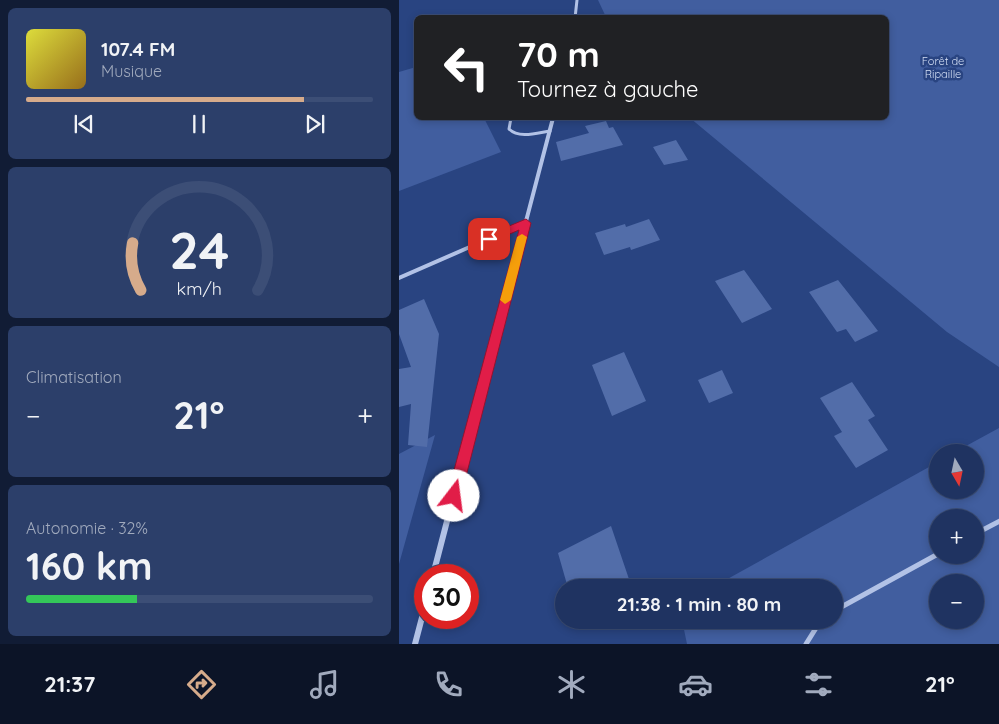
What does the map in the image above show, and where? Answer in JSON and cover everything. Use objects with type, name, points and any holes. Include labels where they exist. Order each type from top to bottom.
[{"type":"street","points":[[575,15],[577,0]]},
{"type":"street","points":[[436,564],[552,120]]},
{"type":"street","points":[[415,644],[419,629]]},
{"type":"lane","points":[[511,120],[509,129],[514,134],[549,132]]},
{"type":"lane","points":[[399,278],[526,223]]},
{"type":"lane","points":[[984,529],[999,521]]},
{"type":"lane","points":[[843,606],[929,559]]},
{"type":"lane","points":[[806,644],[814,629]]},
{"type":"green space","name":"Forêt de Ripaille","points":[[598,0],[999,0],[999,367],[947,332],[692,120],[889,120],[889,15],[605,15]]},
{"type":"green space","points":[[414,68],[414,120],[485,120],[501,152],[399,191],[399,72]]},
{"type":"green space","points":[[999,428],[999,644],[687,644],[684,629],[843,629],[843,579],[727,579],[929,467],[929,499],[984,499],[984,444],[970,444]]},
{"type":"green space","points":[[435,435],[399,564],[399,454]]},
{"type":"building","points":[[606,121],[609,128],[613,127],[623,145],[561,161],[556,142],[589,133],[585,126]]},
{"type":"building","points":[[676,140],[688,160],[664,165],[653,147]]},
{"type":"building","points":[[649,219],[660,240],[631,250],[630,247],[604,255],[595,233],[625,224],[626,227]]},
{"type":"building","points":[[744,270],[772,309],[742,323],[715,281]]},
{"type":"building","points":[[838,280],[878,331],[855,342],[846,329],[837,332],[809,292]]},
{"type":"building","points":[[424,299],[439,334],[427,447],[408,445],[411,404],[399,407],[399,369],[411,367],[399,334],[399,310]]},
{"type":"building","points":[[624,352],[646,401],[612,416],[592,365]]},
{"type":"building","points":[[722,370],[733,393],[709,403],[698,380]]},
{"type":"building","points":[[852,382],[875,416],[868,420],[888,450],[856,468],[834,436],[842,432],[820,398]]},
{"type":"building","points":[[611,526],[629,579],[565,579],[558,553]]},
{"type":"slow traffic","points":[[505,300],[522,237]]},
{"type":"route","points":[[454,496],[526,223],[489,239]]}]
